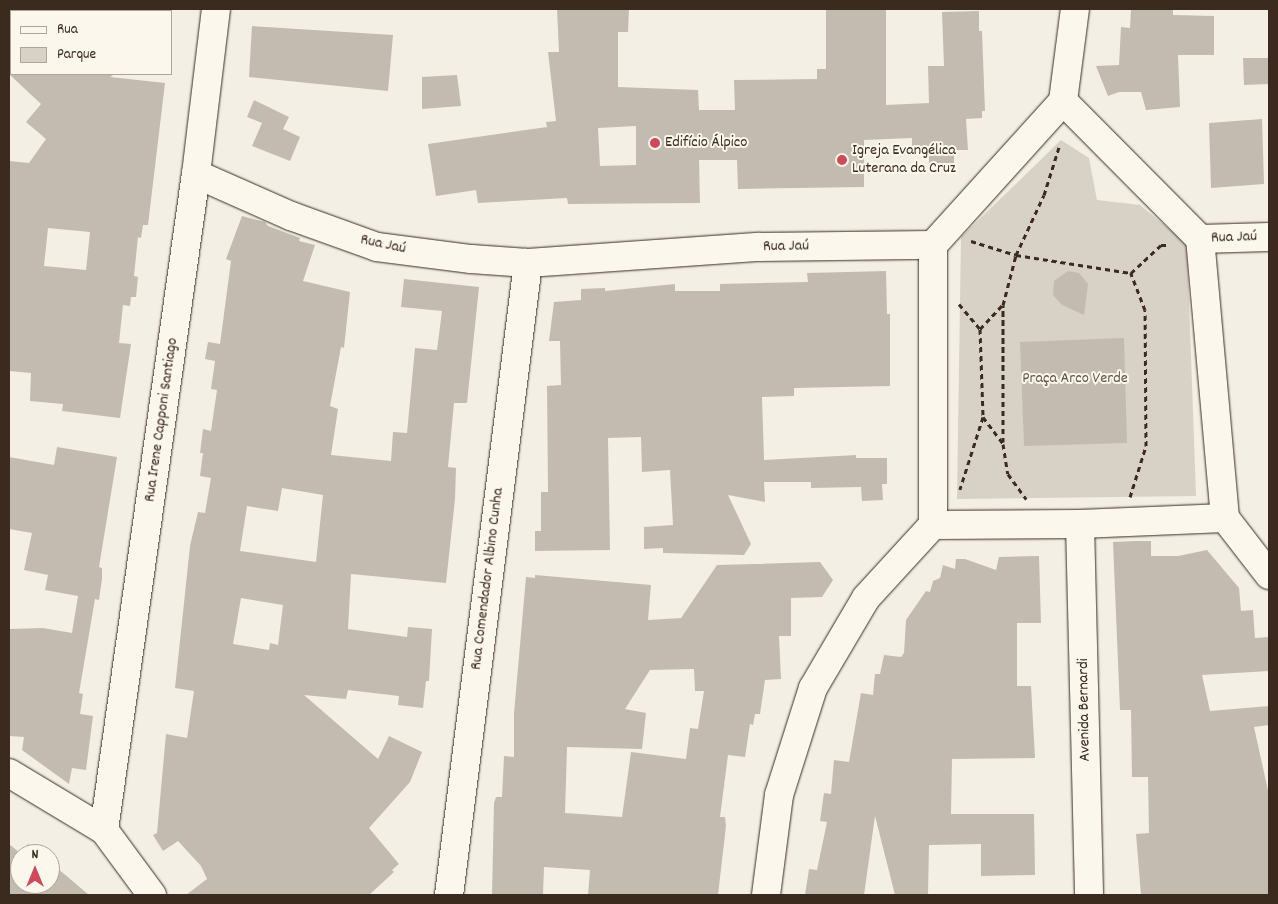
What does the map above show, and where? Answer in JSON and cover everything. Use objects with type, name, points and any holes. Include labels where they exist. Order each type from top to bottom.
[{"type":"street","name":"Rua Irene Capponi Santiago","points":[[104,830],[196,174],[216,9]]},
{"type":"street","points":[[766,895],[779,795],[813,688],[866,598],[934,525],[933,245],[1063,101],[1075,9]]},
{"type":"street","name":"Rua Jaú","points":[[1063,101],[1200,239],[1269,237]]},
{"type":"street","name":"Rua Jaú","points":[[196,174],[291,216],[377,247],[528,263],[759,248],[933,245]]},
{"type":"street","points":[[1200,239],[1225,518],[1269,575]]},
{"type":"street","name":"Rua Comendador Albino Cunha","points":[[449,895],[528,263]]},
{"type":"street","points":[[934,525],[1080,524],[1225,518]]},
{"type":"street","name":"Avenida Bernardi","points":[[1080,524],[1089,895]]},
{"type":"street","points":[[9,773],[104,830],[152,895]]},
{"type":"path","points":[[1030,504],[1008,474],[1003,444],[1003,305],[1016,255],[1044,195],[1061,140]]},
{"type":"path","points":[[933,245],[953,235],[1016,255],[1131,273]]},
{"type":"path","points":[[1131,273],[1161,245],[1193,243],[1200,239]]},
{"type":"path","points":[[1127,504],[1146,446],[1145,310],[1131,273]]},
{"type":"path","points":[[934,525],[956,499],[983,417],[980,329],[955,300]]},
{"type":"path","points":[[980,329],[1003,305]]},
{"type":"path","points":[[983,417],[1003,444]]},
{"type":"green space","name":"Praça Arco Verde","points":[[1061,140],[1089,158],[1097,200],[1140,205],[1187,244],[1196,496],[957,499],[961,237]]},
{"type":"building","points":[[557,9],[629,9],[628,32],[618,32],[618,87],[698,90],[699,110],[735,110],[734,80],[817,79],[817,69],[826,69],[826,9],[886,9],[886,105],[929,103],[928,66],[944,66],[942,12],[979,11],[979,31],[982,31],[985,111],[982,111],[982,118],[966,119],[968,150],[954,150],[954,163],[929,163],[929,146],[912,146],[912,138],[864,140],[864,187],[738,189],[737,160],[699,160],[700,203],[568,204],[567,198],[478,203],[476,190],[436,196],[428,144],[547,127],[546,122],[556,121],[548,52],[559,52]],"holes":[[[636,126],[636,165],[600,166],[598,128]]]},
{"type":"building","points":[[1131,9],[1173,9],[1173,15],[1214,16],[1214,55],[1178,55],[1180,107],[1146,110],[1141,92],[1119,92],[1108,96],[1096,66],[1119,65],[1121,27],[1130,28]]},
{"type":"building","points":[[252,26],[393,35],[388,91],[249,77]]},
{"type":"building","points":[[1243,58],[1269,58],[1269,84],[1244,85]]},
{"type":"building","points":[[10,75],[113,75],[110,77],[165,83],[148,225],[143,225],[141,238],[138,237],[134,276],[138,277],[136,297],[131,297],[130,306],[123,305],[119,343],[131,344],[120,418],[62,411],[63,404],[30,401],[31,373],[9,371],[9,161],[29,163],[46,139],[26,122],[41,104]],"holes":[[[48,228],[90,232],[86,270],[44,266]]]},
{"type":"building","points":[[457,75],[461,106],[422,109],[422,77]]},
{"type":"building","points":[[254,100],[289,117],[283,129],[300,137],[290,161],[252,146],[262,123],[247,117]]},
{"type":"building","points":[[1262,119],[1264,184],[1211,188],[1209,123]]},
{"type":"building","points":[[242,216],[265,222],[268,226],[300,238],[299,241],[315,245],[303,281],[350,292],[344,348],[341,347],[330,406],[338,409],[331,455],[391,461],[393,432],[407,433],[415,348],[437,350],[442,311],[401,307],[404,279],[479,287],[467,403],[454,403],[448,467],[456,468],[455,499],[446,583],[351,574],[348,629],[407,637],[408,627],[432,629],[429,681],[426,681],[423,708],[398,705],[399,696],[348,690],[346,699],[304,695],[378,759],[389,736],[422,752],[410,782],[369,828],[399,864],[392,870],[394,872],[369,895],[186,895],[207,879],[201,866],[178,841],[163,851],[153,835],[157,833],[166,734],[187,738],[194,691],[175,688],[190,546],[198,512],[205,513],[211,478],[200,476],[203,453],[200,453],[203,429],[211,431],[217,390],[211,389],[215,361],[205,359],[208,342],[220,344],[231,261],[226,259]],"holes":[[[282,488],[323,495],[316,562],[240,551],[247,506],[278,511]],[[241,598],[283,605],[278,645],[270,643],[269,650],[233,644]]]},
{"type":"building","points":[[886,271],[887,314],[890,314],[890,386],[794,388],[794,396],[762,397],[764,460],[856,455],[856,458],[887,458],[887,484],[882,484],[883,500],[862,501],[861,487],[811,488],[811,482],[764,482],[765,502],[728,495],[751,544],[744,555],[663,553],[663,548],[644,549],[644,527],[673,525],[670,470],[642,472],[641,437],[608,438],[610,550],[535,551],[535,531],[541,531],[541,492],[548,492],[547,386],[561,385],[560,341],[549,341],[554,302],[581,300],[581,289],[605,288],[605,291],[675,284],[675,291],[720,291],[720,284],[808,282],[807,273]]},
{"type":"building","points":[[1068,271],[1079,273],[1088,284],[1084,315],[1062,305],[1053,295],[1054,281]]},
{"type":"building","points":[[1124,338],[1127,443],[1024,446],[1020,342]]},
{"type":"building","points":[[57,447],[117,457],[99,567],[102,568],[102,579],[99,600],[95,599],[79,693],[83,694],[80,714],[93,716],[86,770],[72,768],[69,784],[22,750],[24,737],[9,736],[9,629],[43,628],[72,633],[78,596],[45,590],[48,575],[24,570],[32,533],[9,529],[9,457],[54,465]]},
{"type":"building","points":[[1151,541],[1151,556],[1178,556],[1207,550],[1239,588],[1241,611],[1253,610],[1255,638],[1268,637],[1269,671],[1202,675],[1210,711],[1269,706],[1269,725],[1254,727],[1269,795],[1269,895],[1141,895],[1136,834],[1149,833],[1148,777],[1132,777],[1131,710],[1120,710],[1113,542]]},
{"type":"building","points":[[1039,556],[1041,623],[1017,623],[1017,686],[1031,686],[1035,758],[952,759],[951,814],[1034,814],[1035,875],[981,876],[981,844],[929,845],[928,895],[895,895],[875,816],[864,895],[805,895],[809,869],[817,870],[827,822],[820,821],[824,793],[831,794],[834,760],[849,762],[861,693],[873,695],[875,674],[880,674],[884,655],[901,657],[904,653],[906,620],[926,591],[930,592],[933,581],[940,578],[943,565],[955,569],[956,559],[965,559],[996,570],[999,557]]},
{"type":"building","points":[[820,562],[833,580],[822,597],[791,598],[791,636],[779,636],[781,679],[765,680],[760,714],[755,714],[753,725],[750,724],[745,757],[728,755],[720,817],[725,817],[726,826],[718,895],[588,895],[590,870],[544,867],[543,895],[492,895],[494,803],[496,797],[502,797],[504,756],[514,757],[514,713],[526,577],[535,578],[535,575],[651,585],[648,620],[681,618],[717,565]],"holes":[[[694,669],[695,691],[704,691],[698,729],[690,728],[686,759],[631,752],[622,817],[565,813],[567,747],[642,749],[646,713],[625,709],[650,670]]]},
{"type":"building","points":[[9,844],[10,894],[60,894],[60,870],[89,895],[9,895]]},
{"type":"place","name":"Edifício Álpico","points":[[655,143]]},
{"type":"place","name":"Igreja Evangélica Luterana da Cruz","points":[[842,160]]}]
